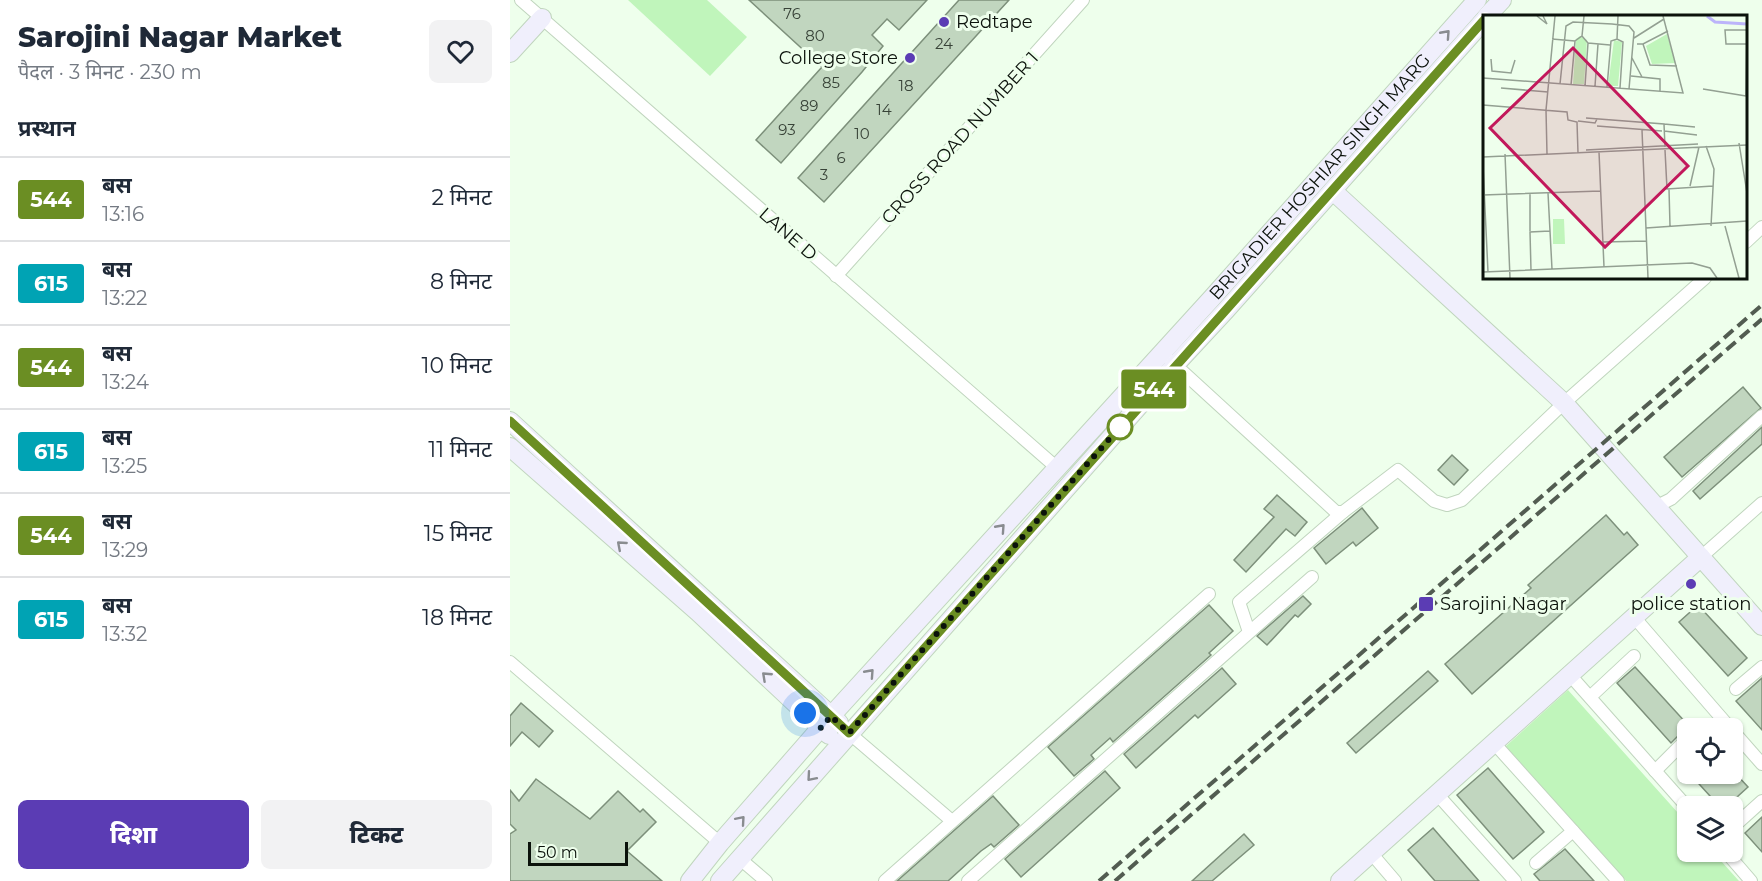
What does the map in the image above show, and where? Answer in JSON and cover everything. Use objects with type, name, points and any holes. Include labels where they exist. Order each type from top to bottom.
[{"type":"street","name":"LANE D","points":[[521,0],[1056,467]]},
{"type":"street","name":"CROSS ROAD NUMBER 1","points":[[836,276],[1083,0]]},
{"type":"street","name":"BRIGADIER HOSHIAR SINGH MARG","points":[[690,881],[720,843],[826,722],[1477,0]]},
{"type":"street","name":"BRIGADIER HOSHIAR SINGH MARG","points":[[1489,15],[1502,0]]},
{"type":"street","points":[[510,53],[542,18]]},
{"type":"street","name":"BRIGADIER HOSHIAR SINGH MARG","points":[[720,881],[1175,365],[1483,21]]},
{"type":"street","points":[[1318,178],[1564,403],[1762,626]]},
{"type":"street","points":[[1747,241],[1762,227]]},
{"type":"street","points":[[1249,632],[1239,602],[1343,512],[1398,470],[1434,501],[1447,506],[1462,500],[1564,403],[1704,279]]},
{"type":"street","points":[[1161,352],[1336,512],[1343,512]]},
{"type":"street","points":[[1655,507],[1671,499],[1762,416]]},
{"type":"street","points":[[510,421],[844,739],[952,820]]},
{"type":"street","points":[[510,447],[826,722]]},
{"type":"street","points":[[1340,881],[1762,503]]},
{"type":"street","points":[[968,881],[1311,577]]},
{"type":"street","points":[[885,881],[1209,594]]},
{"type":"street","points":[[1634,617],[1722,718]]},
{"type":"street","points":[[1590,697],[1634,656]]},
{"type":"street","points":[[510,662],[720,843]]},
{"type":"street","points":[[1736,689],[1762,667]]},
{"type":"street","points":[[1570,675],[1677,796]]},
{"type":"street","points":[[1743,742],[1762,764]]},
{"type":"street","points":[[1494,743],[1618,881]]},
{"type":"street","points":[[1654,771],[1677,749]]},
{"type":"street","points":[[1437,794],[1515,881]]},
{"type":"street","points":[[1743,818],[1762,801]]},
{"type":"street","points":[[1536,863],[1573,831]]},
{"type":"street","points":[[1371,853],[1395,881]]},
{"type":"street","points":[[739,858],[766,881]]},
{"type":"street","points":[[1735,862],[1751,881]]},
{"type":"green space","points":[[628,0],[707,0],[747,37],[710,76]]},
{"type":"green space","points":[[1568,690],[1677,812],[1677,862],[1722,862],[1739,881],[1626,881],[1505,747]]},
{"type":"building","points":[[749,0],[927,0],[899,30],[887,19],[872,35],[883,46],[781,163],[756,140],[822,67]]},
{"type":"building","points":[[959,0],[1009,0],[824,202],[798,178]]},
{"type":"building","points":[[1743,387],[1761,408],[1682,477],[1664,457]]},
{"type":"building","points":[[1762,427],[1762,444],[1700,499],[1693,491]]},
{"type":"building","points":[[1452,455],[1468,470],[1454,485],[1438,470]]},
{"type":"building","points":[[1277,495],[1307,522],[1295,536],[1286,529],[1246,572],[1234,560],[1274,517],[1264,509]]},
{"type":"building","points":[[1362,508],[1378,528],[1356,546],[1353,542],[1326,564],[1314,548]]},
{"type":"building","points":[[1606,515],[1624,535],[1627,532],[1638,545],[1472,694],[1445,664],[1531,588],[1528,585]]},
{"type":"building","points":[[1303,596],[1311,604],[1298,617],[1295,615],[1267,645],[1257,636]]},
{"type":"building","points":[[1209,605],[1233,631],[1209,653],[1211,655],[1113,742],[1110,738],[1091,755],[1094,759],[1074,776],[1048,747]]},
{"type":"building","points":[[1698,605],[1747,658],[1728,676],[1679,622]]},
{"type":"building","points":[[1635,667],[1682,718],[1677,718],[1677,737],[1671,743],[1617,683]]},
{"type":"building","points":[[1222,668],[1236,684],[1198,718],[1195,715],[1136,768],[1124,754]]},
{"type":"building","points":[[1428,671],[1438,681],[1356,753],[1347,743]]},
{"type":"building","points":[[1762,678],[1762,730],[1736,701]]},
{"type":"building","points":[[521,703],[553,731],[539,747],[522,732],[510,746],[510,716]]},
{"type":"building","points":[[1488,768],[1544,832],[1513,859],[1457,795]]},
{"type":"building","points":[[1105,771],[1120,788],[1021,877],[1005,859]]},
{"type":"building","points":[[536,779],[590,819],[618,791],[640,812],[643,809],[656,822],[627,851],[662,881],[510,881],[510,834],[516,830],[510,824],[510,790],[519,801]]},
{"type":"building","points":[[1743,782],[1748,787],[1738,796],[1710,796],[1699,784],[1743,784]]},
{"type":"building","points":[[993,796],[1019,825],[994,847],[991,844],[981,851],[948,881],[897,881]]},
{"type":"building","points":[[1762,817],[1762,852],[1745,833]]},
{"type":"building","points":[[1433,828],[1479,881],[1435,881],[1408,850]]},
{"type":"building","points":[[1244,834],[1254,845],[1212,881],[1192,881]]},
{"type":"building","points":[[1565,849],[1594,881],[1540,881],[1534,874]]},
{"type":"railway","points":[[1099,881],[1762,305]]},
{"type":"railway","points":[[1115,881],[1762,319]]},
{"type":"bus line","name":"544","points":[[510,421],[849,733],[1483,21]]},
{"type":"place","name":"Redtape","points":[[944,22]]},
{"type":"place","name":"College Store","points":[[910,58]]},
{"type":"place","name":"police station","points":[[1691,584]]},
{"type":"place","name":"Sarojini Nagar","points":[[1426,604]]},
{"type":"route","points":[[805,713],[821,728],[831,716],[849,733],[1120,427]]}]
